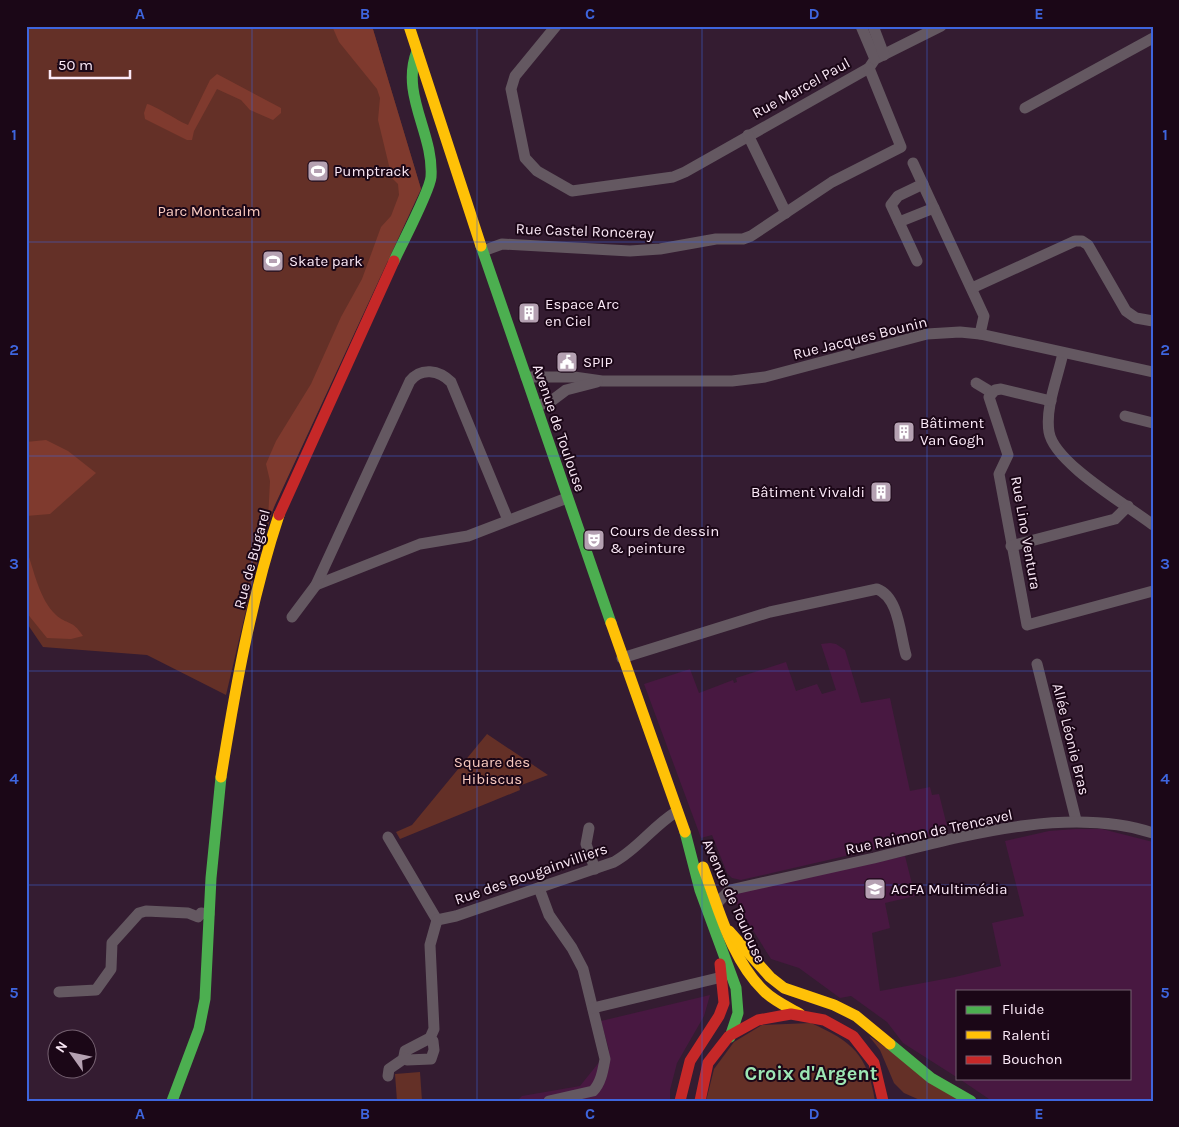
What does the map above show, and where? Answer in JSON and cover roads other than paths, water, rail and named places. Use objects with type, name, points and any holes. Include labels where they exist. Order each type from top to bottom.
[{"type":"main road","name":"Avenue de Toulouse","points":[[409,26],[567,498],[686,838],[689,857],[737,989],[737,1018],[730,1037]]},
{"type":"main road","name":"Rue de Bugarel","points":[[172,1101],[199,1029],[207,984],[205,914],[217,810],[230,720],[268,546],[283,501],[431,180],[430,154],[413,88],[410,67],[417,51]]},
{"type":"main road","name":"Avenue de Toulouse","points":[[686,838],[698,853],[745,968],[763,990],[779,1003],[800,1014]]},
{"type":"main road","points":[[680,1101],[682,1085],[696,1049],[720,1014],[724,1003],[714,927]]},
{"type":"main road","points":[[729,931],[770,977],[784,988],[834,1004],[856,1016],[931,1078],[971,1101]]},
{"type":"main road","points":[[700,1101],[703,1079],[710,1064],[730,1037],[749,1024],[770,1016],[800,1014],[832,1022],[858,1041],[876,1068],[883,1098],[894,1101]]},
{"type":"street","name":"Rue Marcel Paul","points":[[556,26],[515,76],[511,89],[525,158],[537,170],[572,192],[673,177],[941,26]]},
{"type":"street","points":[[861,26],[876,61]]},
{"type":"street","points":[[873,26],[876,61]]},
{"type":"street","points":[[1025,108],[1153,38]]},
{"type":"street","name":"Rue Marcel Paul","points":[[876,61],[901,147]]},
{"type":"street","name":"Rue Marcel Paul","points":[[748,135],[786,213]]},
{"type":"street","name":"Rue Castel Ronceray","points":[[483,251],[502,244],[649,250],[716,239],[743,239],[832,182],[901,147]]},
{"type":"street","points":[[913,162],[984,316],[980,334]]},
{"type":"street","points":[[917,261],[891,206],[898,196],[924,184]]},
{"type":"street","points":[[899,222],[934,208]]},
{"type":"street","points":[[972,288],[1075,241],[1082,241],[1088,245],[1126,311],[1136,318],[1153,321]]},
{"type":"street","name":"Rue Jacques Bounin","points":[[526,377],[574,377],[602,381],[732,381],[765,378],[927,334],[960,332],[980,334],[1153,372]]},
{"type":"street","points":[[1063,353],[1052,401],[1049,434],[1065,458],[1077,470],[1153,525]]},
{"type":"street","points":[[292,618],[316,585],[404,393],[414,376],[424,372],[439,373],[451,382],[508,520]]},
{"type":"street","points":[[556,377],[560,383],[560,395]]},
{"type":"street","name":"Rue Jacques Bounin","points":[[536,406],[550,402],[566,390],[602,381]]},
{"type":"street","points":[[976,384],[991,392],[1001,389],[1052,401]]},
{"type":"street","name":"Rue Lino Ventura","points":[[991,392],[989,397],[991,407],[1008,455],[999,474],[1027,625],[1153,591]]},
{"type":"street","points":[[1125,416],[1153,423]]},
{"type":"street","points":[[316,585],[420,544],[468,536],[567,498]]},
{"type":"street","points":[[1011,546],[1115,519],[1128,506]]},
{"type":"street","points":[[622,658],[770,612],[877,589],[884,592],[891,600],[906,655]]},
{"type":"street","name":"Allée Léonie Bras","points":[[1037,664],[1076,820]]},
{"type":"street","name":"Rue des Bougainvilliers","points":[[437,920],[456,916],[595,869],[628,855],[664,819],[676,812]]},
{"type":"street","name":"Rue Raimon de Trencavel","points":[[718,902],[730,890],[1010,828],[1076,820],[1105,822],[1153,833]]},
{"type":"street","points":[[589,828],[586,844],[595,869]]},
{"type":"street","points":[[388,837],[437,920],[430,944],[434,1029],[430,1038],[405,1051],[405,1058]]},
{"type":"street","points":[[539,888],[549,915],[572,948],[582,969],[605,1059],[597,1086],[593,1091],[549,1101]]},
{"type":"street","points":[[59,992],[96,990],[111,969],[112,943],[139,913],[146,911],[188,913],[198,917],[205,914]]},
{"type":"street","points":[[593,1008],[722,977]]},
{"type":"street","points":[[405,1058],[410,1062],[431,1059],[434,1050],[433,1041],[430,1038]]},
{"type":"street","points":[[388,1076],[389,1069],[405,1058]]},
{"type":"place","name":"Pumptrack","points":[[318,171]]},
{"type":"place","name":"Skate park","points":[[273,261]]},
{"type":"place","name":"Espace Arc en Ciel","points":[[529,313]]},
{"type":"place","name":"SPIP","points":[[567,362]]},
{"type":"place","name":"Bâtiment Van Gogh","points":[[904,432]]},
{"type":"place","name":"Bâtiment Vivaldi","points":[[881,492]]},
{"type":"place","name":"Cours de dessin & peinture","points":[[594,540]]},
{"type":"place","name":"ACFA Multimédia","points":[[875,889]]},
{"type":"district","name":"Croix d'Argent","points":[[811,1073]]},
{"type":"park label","name":"Parc Montcalm","points":[[209,211]]},
{"type":"park label","name":"Square des Hibiscus","points":[[492,770]]}]
